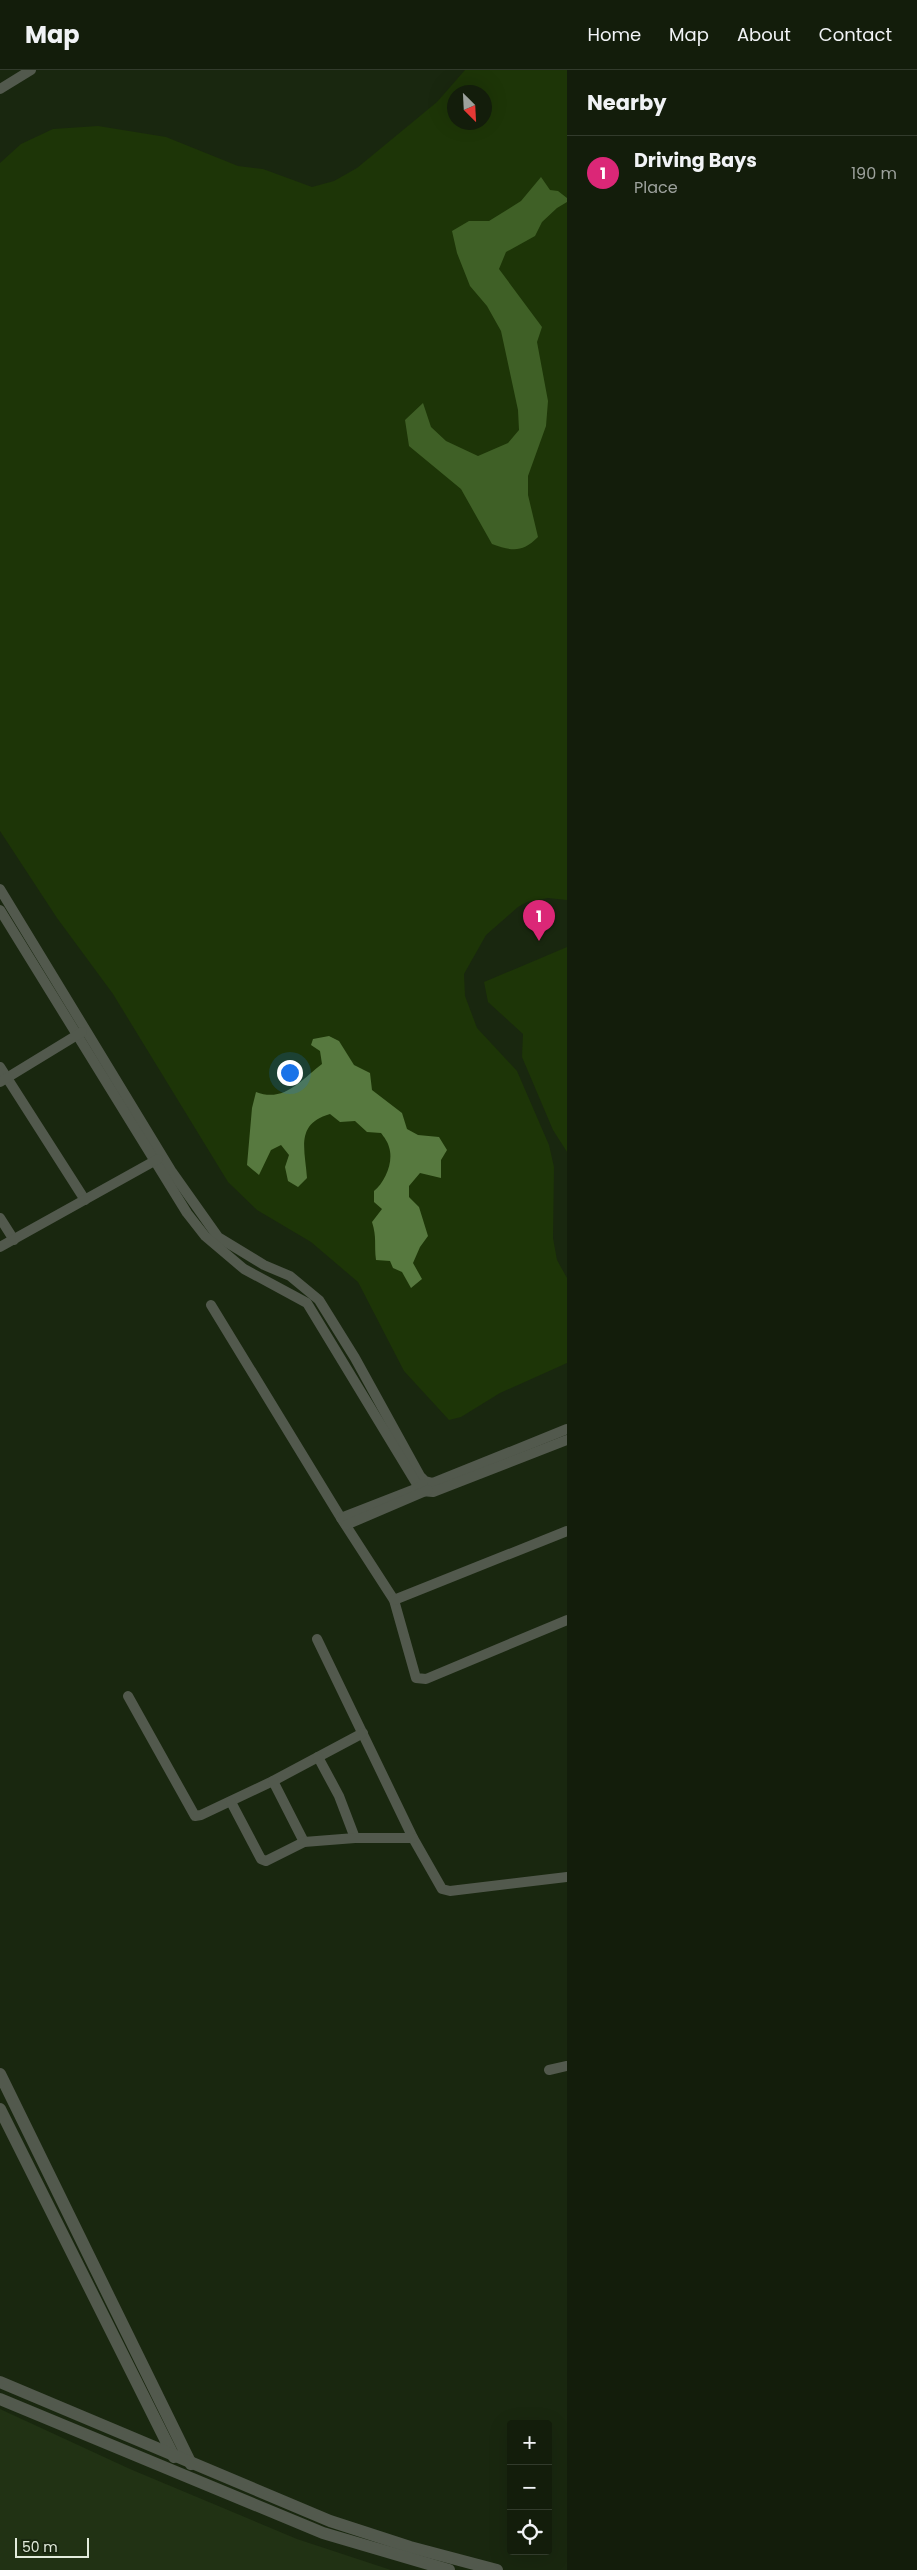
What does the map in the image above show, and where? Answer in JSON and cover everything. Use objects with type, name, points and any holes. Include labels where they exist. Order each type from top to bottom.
[{"type":"street","points":[[0,89],[31,70]]},
{"type":"street","points":[[0,889],[87,1029],[187,1213],[205,1236],[244,1269],[307,1303],[426,1486],[433,1492],[567,1440]]},
{"type":"street","points":[[0,910],[77,1035],[158,1159],[218,1237],[264,1265],[290,1276],[319,1300],[355,1358],[426,1486]]},
{"type":"street","points":[[3,1080],[87,1029]]},
{"type":"street","points":[[0,1067],[3,1080],[85,1200]]},
{"type":"street","points":[[0,1247],[158,1159]]},
{"type":"street","points":[[0,1218],[14,1240]]},
{"type":"street","points":[[212,1305],[343,1521],[394,1600],[416,1678],[421,1680],[567,1620]]},
{"type":"street","points":[[343,1521],[567,1429]]},
{"type":"street","points":[[394,1600],[567,1531]]},
{"type":"street","points":[[317,1640],[412,1838],[442,1889],[450,1891],[567,1877]]},
{"type":"street","points":[[128,1696],[192,1814],[201,1815],[231,1802],[363,1733]]},
{"type":"street","points":[[318,1757],[338,1796],[355,1838]]},
{"type":"street","points":[[274,1781],[304,1842]]},
{"type":"street","points":[[231,1802],[263,1860],[269,1860],[304,1842],[355,1838],[412,1838]]},
{"type":"street","points":[[549,2070],[567,2066]]},
{"type":"street","points":[[0,2074],[199,2481]]},
{"type":"street","points":[[0,2109],[183,2475]]},
{"type":"street","points":[[0,2382],[330,2521],[410,2547],[497,2570]]},
{"type":"street","points":[[0,2399],[323,2533],[449,2570]]},
{"type":"shaded area","points":[[465,70],[567,70],[567,900],[548,898],[527,902],[518,907],[486,935],[464,974],[465,996],[477,1028],[517,1071],[549,1145],[554,1167],[553,1238],[557,1260],[567,1278],[567,1363],[500,1393],[461,1417],[449,1420],[404,1371],[358,1282],[311,1242],[257,1210],[228,1182],[113,994],[57,918],[0,831],[0,163],[21,144],[53,129],[98,126],[166,137],[238,166],[263,169],[312,187],[334,181],[357,168],[437,102],[447,91],[447,130],[492,130],[492,85],[452,85]]},
{"type":"shaded area","points":[[541,177],[550,190],[558,191],[567,198],[567,202],[557,208],[542,222],[535,236],[506,252],[499,269],[542,327],[537,342],[548,401],[546,426],[528,476],[528,495],[538,537],[527,546],[511,549],[492,544],[461,489],[409,446],[405,420],[423,403],[431,427],[446,441],[478,456],[508,443],[519,430],[518,410],[501,331],[487,306],[470,286],[457,253],[452,231],[469,221],[489,221],[521,201]]},
{"type":"shaded area","points":[[567,947],[567,1152],[553,1130],[522,1057],[523,1034],[488,1002],[484,982]]},
{"type":"shaded area","points":[[329,1036],[339,1041],[354,1065],[370,1073],[372,1090],[402,1113],[407,1129],[418,1135],[439,1137],[447,1150],[441,1160],[441,1178],[420,1173],[409,1186],[409,1197],[419,1207],[428,1236],[420,1247],[413,1263],[422,1279],[411,1288],[402,1272],[393,1268],[390,1261],[376,1260],[372,1222],[382,1209],[374,1202],[374,1191],[388,1171],[390,1159],[388,1145],[381,1133],[367,1132],[355,1121],[340,1122],[330,1114],[319,1118],[311,1124],[307,1131],[304,1148],[307,1178],[298,1187],[288,1181],[285,1167],[289,1155],[281,1145],[271,1150],[259,1175],[247,1165],[252,1108],[256,1092],[275,1095],[299,1083],[322,1064],[320,1051],[311,1045],[313,1039]]},
{"type":"shaded area","points":[[0,2409],[130,2469],[297,2539],[391,2570],[0,2570]]},
{"type":"place","name":"Driving Bays","points":[[539,941]]}]
